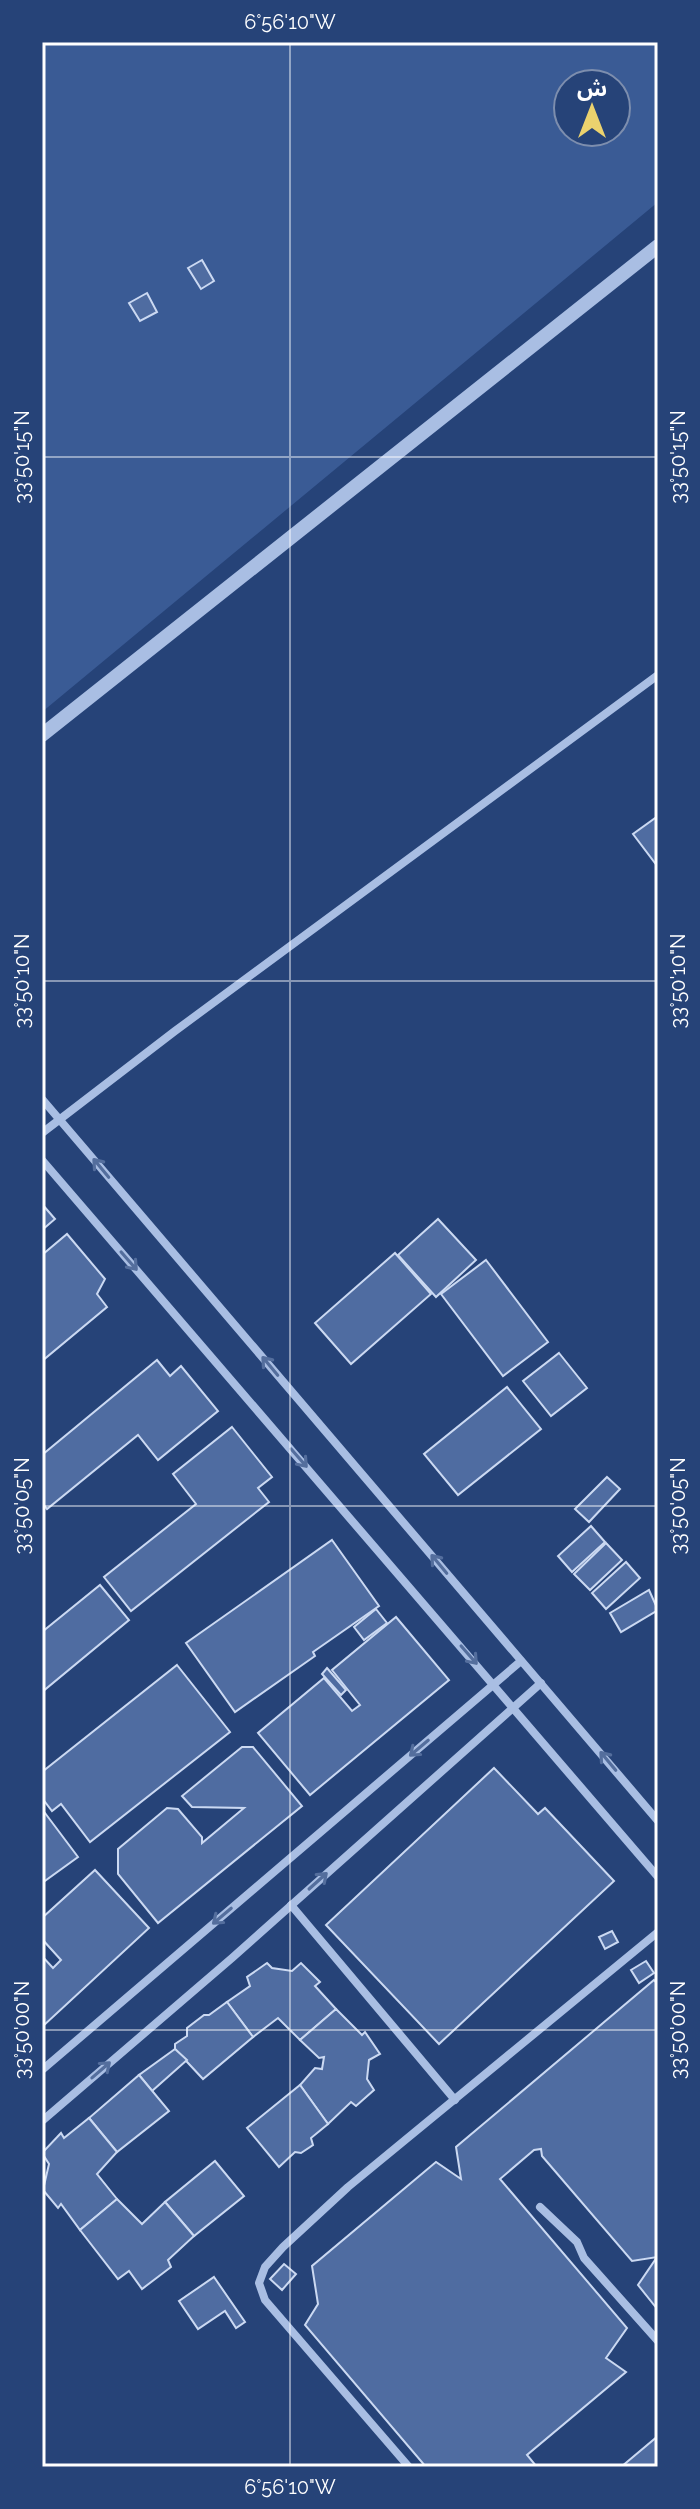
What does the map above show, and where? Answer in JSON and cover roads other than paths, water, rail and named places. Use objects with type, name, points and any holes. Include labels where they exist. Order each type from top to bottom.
[{"type":"street","points":[[42,735],[658,246]]},
{"type":"street","points":[[42,1133],[658,675]]},
{"type":"street","points":[[42,1099],[658,1821]]},
{"type":"street","points":[[42,1160],[658,1877]]},
{"type":"street","points":[[42,2070],[521,1661]]},
{"type":"street","points":[[42,2121],[541,1683]]},
{"type":"street","points":[[291,1905],[455,2100]]},
{"type":"street","points":[[409,2467],[265,2300],[259,2283],[265,2267],[348,2187],[658,1932]]},
{"type":"street","points":[[540,2207],[577,2242],[584,2258],[658,2341]]}]
